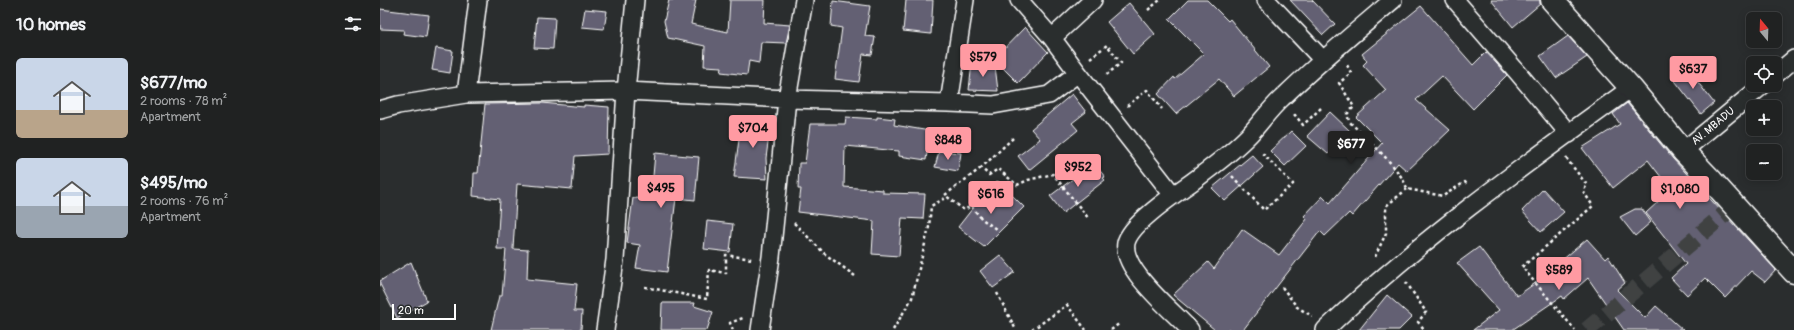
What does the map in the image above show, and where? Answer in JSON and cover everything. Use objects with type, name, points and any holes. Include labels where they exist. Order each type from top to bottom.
[{"type":"main road","points":[[1552,0],[1631,88],[1683,151],[1794,272]]},
{"type":"street","points":[[466,94],[478,0]]},
{"type":"street","points":[[605,330],[615,260],[626,91],[635,0]]},
{"type":"street","points":[[760,330],[770,261],[788,99],[804,0]]},
{"type":"street","points":[[949,103],[965,0]]},
{"type":"street","points":[[1019,0],[1052,38],[1173,195]]},
{"type":"street","points":[[1052,38],[1093,0]]},
{"type":"street","points":[[1266,0],[1322,59]]},
{"type":"street","points":[[1190,330],[1143,282],[1131,267],[1127,254],[1126,242],[1134,228],[1173,195],[1213,166],[1249,135],[1280,100],[1322,59],[1393,0]]},
{"type":"street","points":[[1455,0],[1569,134]]},
{"type":"street","points":[[1782,69],[1794,59]]},
{"type":"street","points":[[380,110],[398,105],[466,94],[626,91],[788,99],[993,105],[1049,95],[1077,71]]},
{"type":"street","points":[[1322,322],[1478,202],[1631,88]]},
{"type":"street","name":"AV. MBADU","points":[[1683,151],[1755,92]]},
{"type":"path","points":[[1148,10],[1160,0]]},
{"type":"path","points":[[1077,71],[1107,45],[1121,63],[1103,78]]},
{"type":"path","points":[[1345,61],[1351,73],[1339,83],[1354,107],[1347,114],[1349,121],[1385,158],[1405,182],[1407,190]]},
{"type":"path","points":[[1123,102],[1127,107],[1147,90],[1162,109]]},
{"type":"path","points":[[1290,120],[1295,115],[1304,125],[1321,108]]},
{"type":"path","points":[[1569,134],[1576,142],[1563,154],[1587,185],[1583,191],[1593,206],[1522,267],[1575,330]]},
{"type":"path","points":[[947,197],[945,195],[981,168],[1013,138]]},
{"type":"path","points":[[1232,175],[1253,196],[1264,210],[1293,184],[1258,150],[1264,144]]},
{"type":"path","points":[[981,168],[990,175],[998,169],[1017,185],[1028,180],[1053,174],[1089,219]]},
{"type":"path","points":[[1373,263],[1386,233],[1386,206],[1407,190],[1443,196],[1465,182],[1478,202]]},
{"type":"path","points":[[947,197],[964,210],[971,206],[982,219],[996,229]]},
{"type":"path","points":[[893,330],[912,298],[929,227],[932,206],[947,197]]},
{"type":"path","points":[[777,200],[792,221],[825,254],[855,276]]},
{"type":"path","points":[[645,287],[707,299],[709,270],[726,274],[726,255],[770,261]]},
{"type":"path","points":[[1395,267],[1426,312],[1418,322],[1425,330]]},
{"type":"path","points":[[1282,287],[1298,307],[1322,322]]},
{"type":"path","points":[[997,293],[1016,330]]},
{"type":"path","points":[[1032,330],[1067,305],[1086,330]]},
{"type":"path","points":[[1111,330],[1120,323]]},
{"type":"building","points":[[669,0],[696,0],[691,24],[728,32],[730,0],[765,0],[764,23],[790,25],[786,43],[761,42],[759,63],[749,61],[747,75],[721,72],[722,67],[704,66],[705,46],[668,38],[664,21]]},
{"type":"building","points":[[906,0],[933,0],[931,34],[903,31]]},
{"type":"building","points":[[1188,0],[1207,0],[1228,21],[1230,19],[1269,67],[1234,96],[1219,79],[1176,114],[1158,94],[1174,77],[1175,79],[1204,54],[1169,19]]},
{"type":"building","points":[[1290,0],[1312,0],[1335,24],[1323,35]]},
{"type":"building","points":[[1491,0],[1540,0],[1540,4],[1513,27]]},
{"type":"building","points":[[833,1],[870,6],[865,36],[875,37],[872,55],[863,54],[859,82],[835,79],[842,28],[831,26]]},
{"type":"building","points":[[1129,3],[1155,34],[1133,54],[1107,22]]},
{"type":"building","points":[[1421,6],[1473,65],[1486,52],[1507,75],[1473,109],[1442,76],[1416,100],[1450,130],[1407,171],[1398,163],[1352,216],[1349,213],[1325,236],[1320,231],[1243,330],[1215,330],[1173,295],[1208,262],[1214,269],[1242,229],[1279,255],[1307,219],[1304,216],[1323,196],[1330,203],[1382,143],[1356,117],[1386,90],[1363,65],[1367,61],[1362,54]]},
{"type":"building","points":[[380,9],[429,15],[426,37],[403,34],[404,30],[380,29]]},
{"type":"building","points":[[585,9],[607,11],[604,29],[582,27]]},
{"type":"building","points":[[537,17],[555,18],[553,49],[534,48]]},
{"type":"building","points":[[1025,27],[1048,52],[1018,83],[994,59]]},
{"type":"building","points":[[1568,36],[1587,57],[1556,78],[1540,56]]},
{"type":"building","points":[[436,48],[453,51],[450,73],[432,70]]},
{"type":"building","points":[[972,63],[995,66],[998,91],[969,90]]},
{"type":"building","points":[[1686,67],[1714,103],[1701,114],[1672,77]]},
{"type":"building","points":[[1072,94],[1086,112],[1072,123],[1078,130],[1029,170],[1018,156],[1040,139],[1031,129]]},
{"type":"building","points":[[542,103],[584,107],[584,105],[609,107],[608,154],[575,156],[572,189],[517,184],[513,249],[528,250],[527,279],[577,284],[574,311],[582,311],[581,330],[491,330],[499,296],[502,296],[506,249],[497,249],[500,199],[473,196],[474,173],[478,173],[485,104]]},
{"type":"building","points":[[1627,103],[1673,159],[1776,270],[1765,282],[1751,271],[1725,298],[1705,278],[1687,295],[1671,278],[1686,264],[1646,213],[1671,190],[1648,160],[1613,188],[1582,148],[1620,124],[1613,114]]},
{"type":"building","points":[[1330,112],[1350,131],[1328,154],[1307,136]]},
{"type":"building","points":[[742,117],[771,120],[766,158],[767,179],[734,177]]},
{"type":"building","points":[[846,117],[877,119],[877,117],[895,119],[894,125],[930,131],[926,160],[899,156],[899,151],[845,146],[844,187],[883,190],[883,193],[925,194],[923,219],[902,218],[899,256],[872,254],[874,221],[798,212],[801,189],[798,189],[799,163],[805,163],[810,124],[845,124]]},
{"type":"building","points":[[1291,131],[1306,146],[1285,166],[1270,151]]},
{"type":"building","points":[[939,151],[961,153],[958,171],[935,167]]},
{"type":"building","points":[[655,153],[699,157],[695,200],[676,198],[667,272],[636,268],[640,245],[627,243],[633,198],[651,199]]},
{"type":"building","points":[[1252,155],[1263,167],[1225,201],[1212,188]]},
{"type":"building","points":[[1094,163],[1105,177],[1103,178],[1105,180],[1063,213],[1050,196]]},
{"type":"building","points":[[998,181],[1024,207],[984,247],[958,227],[983,195]]},
{"type":"building","points":[[1543,189],[1564,212],[1541,232],[1522,211]]},
{"type":"building","points":[[1635,209],[1642,209],[1651,222],[1635,236],[1620,217]]},
{"type":"building","points":[[707,221],[733,224],[730,252],[704,249]]},
{"type":"building","points":[[1587,239],[1605,259],[1608,256],[1625,283],[1617,290],[1645,318],[1656,306],[1683,330],[1624,330],[1588,278],[1564,299],[1562,296],[1512,330],[1473,330],[1499,310],[1457,263],[1479,247],[1517,296],[1534,284]]},
{"type":"building","points":[[1000,255],[1015,272],[993,288],[980,271]]},
{"type":"building","points":[[411,262],[427,301],[397,318],[380,284],[380,281]]},
{"type":"building","points":[[1387,295],[1412,317],[1399,330],[1359,330]]},
{"type":"building","points":[[662,303],[695,303],[694,306],[713,312],[707,330],[661,330]]},
{"type":"tunnel","points":[[1587,330],[1734,206]]}]
